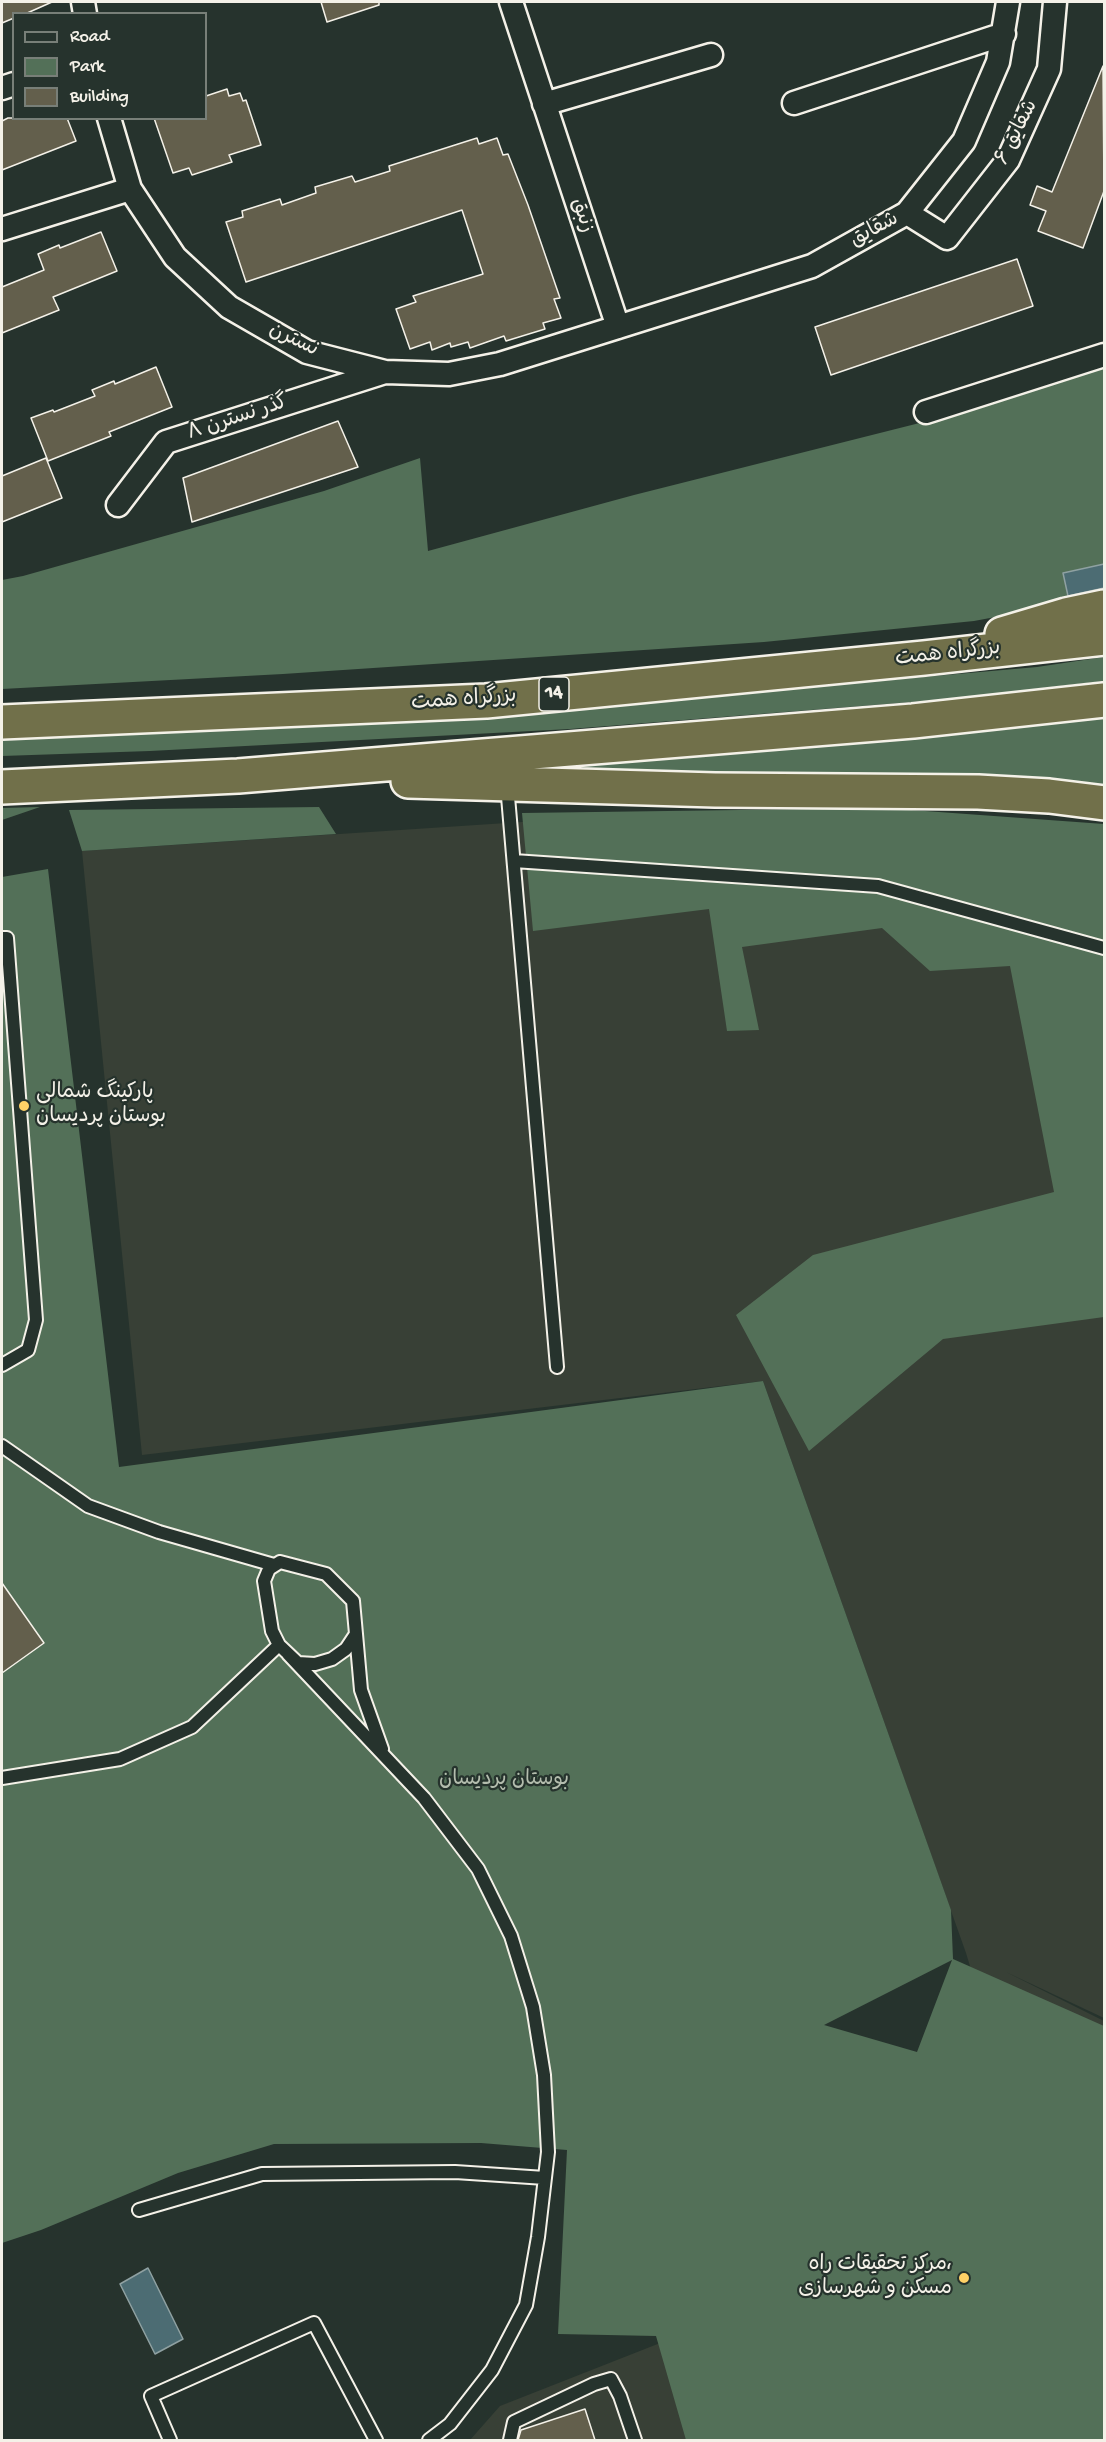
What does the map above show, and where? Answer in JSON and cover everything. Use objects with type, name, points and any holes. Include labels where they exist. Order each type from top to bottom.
[{"type":"highway","points":[[924,658],[1066,615],[1104,607]]},
{"type":"highway","name":"بزرگراه همت","points":[[2,722],[486,701],[1104,638]]},
{"type":"highway","points":[[2,787],[238,776],[913,721],[1104,700]]},
{"type":"highway","points":[[238,776],[715,790],[978,792],[1049,796],[1104,803]]},
{"type":"street","name":"زنبق","points":[[511,2],[618,327]]},
{"type":"street","name":"شقایق","points":[[618,327],[812,266],[907,213],[964,141],[998,62],[1008,2]]},
{"type":"street","name":"شقایق ۶","points":[[907,213],[947,238],[1008,160],[1049,69],[1055,2]]},
{"type":"street","points":[[794,103],[1004,34]]},
{"type":"street","points":[[544,104],[711,54]]},
{"type":"street","name":"نسترن","points":[[110,120],[130,189],[176,257],[229,307],[307,352],[385,372],[449,374],[500,364],[618,327]]},
{"type":"street","points":[[2,229],[130,189]]},
{"type":"street","points":[[926,412],[1104,355]]},
{"type":"street","name":"گذر نسترن ۸","points":[[118,505],[166,442],[385,372]]},
{"type":"lane","points":[[507,784],[556,1367]]},
{"type":"lane","points":[[514,861],[878,886],[1104,948]]},
{"type":"lane","points":[[2,938],[7,938],[36,1320],[28,1350],[2,1365]]},
{"type":"lane","points":[[2,1446],[88,1506],[159,1532],[274,1565],[286,1562],[326,1574],[353,1601],[362,1690],[384,1753]]},
{"type":"lane","points":[[274,1565],[265,1574],[264,1581],[272,1631],[283,1649],[384,1753],[424,1798],[478,1869],[511,1936],[533,2007],[543,2075],[548,2152],[538,2237],[526,2305],[492,2370],[450,2424],[429,2440]]},
{"type":"lane","points":[[283,1649],[298,1663],[315,1664],[332,1659],[346,1649],[356,1634]]},
{"type":"lane","points":[[2,1778],[120,1759],[192,1727],[283,1649]]},
{"type":"lane","points":[[139,2210],[262,2174],[455,2172],[545,2178]]},
{"type":"lane","points":[[171,2440],[151,2396],[314,2323],[376,2440]]},
{"type":"lane","points":[[510,2440],[514,2422],[594,2384],[610,2379],[620,2396],[635,2440]]},
{"type":"shaded area","points":[[552,820],[1104,901],[1104,2018],[1006,1972],[1104,2021],[1104,2440],[470,2440],[500,2406],[1039,2194],[966,1953],[763,1381],[142,1455],[82,851]]},
{"type":"green space","points":[[1104,363],[1104,591],[1049,607],[974,621],[764,642],[283,674],[2,689],[2,580],[324,491],[420,458],[428,551],[634,495],[983,407]]},
{"type":"green space","points":[[1104,657],[1104,681],[950,699],[570,729],[150,751],[2,756],[2,733],[378,718],[695,697],[1037,667]]},
{"type":"green space","points":[[1104,717],[1104,792],[467,770],[746,751]]},
{"type":"green space","points":[[40,807],[2,820],[2,808]]},
{"type":"green space","points":[[319,807],[336,834],[82,851],[69,810]]},
{"type":"green space","points":[[884,808],[1104,824],[1104,1317],[943,1339],[809,1451],[736,1315],[813,1255],[1054,1192],[1010,966],[930,971],[882,928],[742,947],[759,1030],[727,1031],[709,909],[533,931],[522,813]]},
{"type":"green space","name":"بوستان پردیسان","points":[[48,869],[119,1467],[763,1381],[951,1910],[953,1959],[1104,2026],[1104,2440],[686,2440],[656,2336],[558,2334],[567,2150],[481,2143],[274,2144],[178,2173],[41,2230],[2,2243],[2,877]],"holes":[[[952,1960],[917,2052],[824,2025]]]},
{"type":"water","points":[[1104,564],[1104,588],[1068,596],[1063,573]]},
{"type":"water","points":[[148,2268],[183,2339],[155,2354],[120,2284]]},
{"type":"building","points":[[2,2],[52,2],[30,12],[12,12],[12,19],[2,23]]},
{"type":"building","points":[[321,2],[379,2],[379,5],[327,22]]},
{"type":"building","points":[[1103,66],[1104,191],[1083,248],[1038,231],[1046,211],[1030,205],[1037,186],[1052,192]]},
{"type":"building","points":[[227,89],[229,96],[240,93],[243,101],[246,100],[261,145],[229,155],[232,162],[192,175],[189,168],[173,173],[155,120],[207,120],[207,96]]},
{"type":"building","points":[[8,118],[12,120],[68,120],[76,141],[2,170],[2,121]]},
{"type":"building","points":[[477,138],[479,144],[497,138],[503,155],[508,154],[528,205],[560,298],[554,299],[561,318],[543,323],[545,329],[506,341],[504,336],[470,348],[468,342],[451,347],[450,343],[432,350],[430,342],[410,349],[396,309],[416,302],[413,296],[483,274],[462,210],[246,282],[226,222],[243,217],[242,211],[280,199],[282,205],[316,193],[315,187],[352,176],[355,182],[390,171],[389,166]]},
{"type":"building","points":[[101,232],[117,271],[53,297],[59,310],[2,333],[2,287],[44,270],[38,254]]},
{"type":"building","points":[[1017,259],[1033,306],[831,375],[815,327]]},
{"type":"building","points":[[156,367],[172,407],[109,432],[111,436],[48,461],[31,418],[53,410],[54,412],[95,396],[92,390],[114,381],[115,384]]},
{"type":"building","points":[[338,421],[358,467],[192,522],[183,478]]},
{"type":"building","points":[[46,458],[62,498],[2,522],[2,476]]},
{"type":"building","points":[[2,1583],[44,1643],[2,1673]]},
{"type":"building","points":[[585,2409],[595,2440],[518,2440],[521,2430]]},
{"type":"place","name":"پارکینگ شمالی بوستان پردیسان","points":[[24,1106]]},
{"type":"place","name":"مرکز تحقیقات راه، مسکن و شهرسازی","points":[[964,2278]]}]
